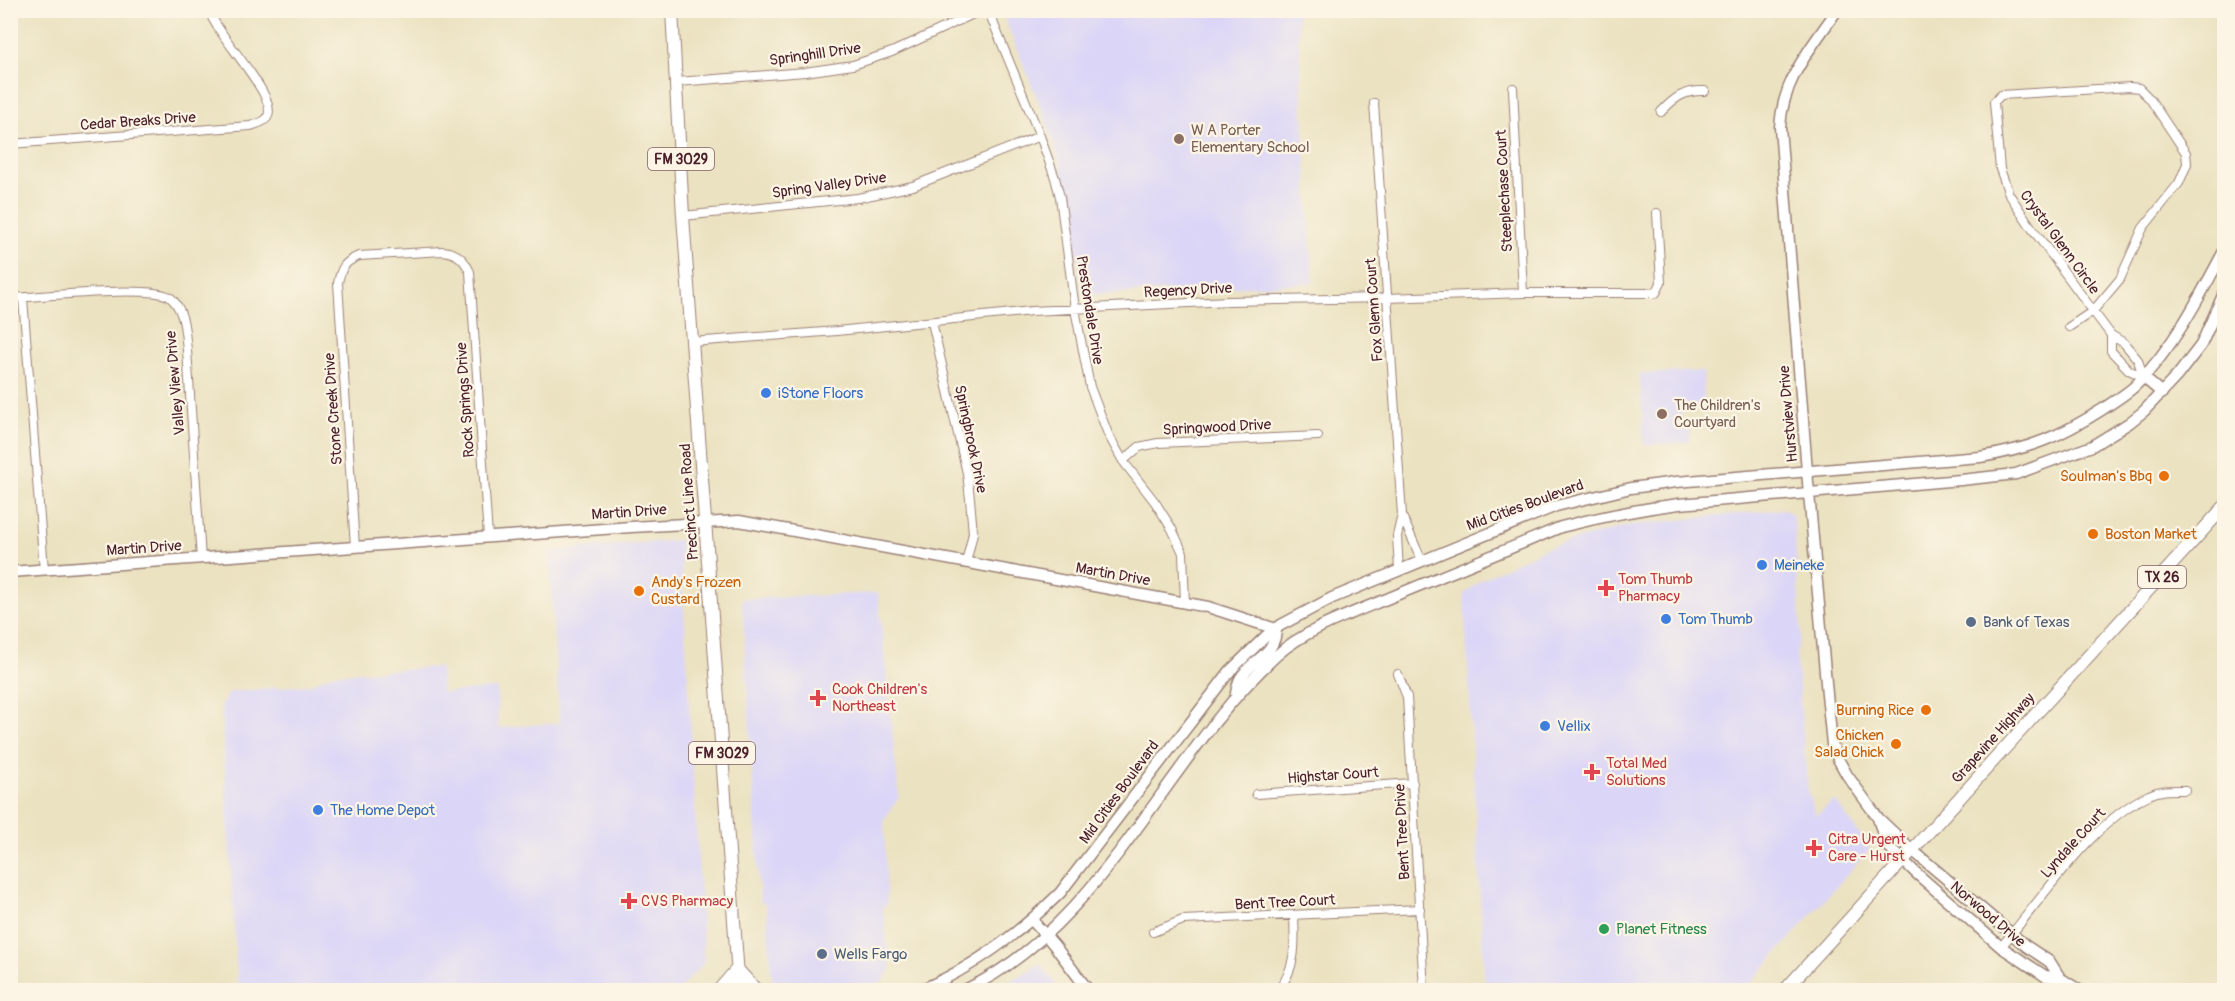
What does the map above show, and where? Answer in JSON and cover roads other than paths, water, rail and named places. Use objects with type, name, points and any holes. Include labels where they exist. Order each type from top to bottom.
[{"type":"main road","name":"Precinct Line Road","points":[[672,10],[683,216],[739,990]]},
{"type":"main road","name":"Hurstview Drive","points":[[1837,10],[1788,85],[1781,106],[1780,127],[1807,471],[1832,744],[1846,775],[1878,818],[1912,850]]},
{"type":"main road","name":"Mid Cities Boulevard","points":[[920,990],[974,964],[1003,944],[1060,893],[1089,858],[1230,670],[1293,617],[1332,598],[1556,506],[1591,496],[1677,482],[1959,459],[2017,451],[2048,440],[2086,420],[2123,395],[2143,377],[2178,332],[2224,251]]},
{"type":"main road","points":[[965,990],[980,983],[1014,960],[1044,935],[1103,873],[1235,696],[1288,646],[1339,618],[1562,527],[1596,518],[1668,506],[2016,474],[2091,446],[2129,423],[2162,393],[2201,345],[2224,293]]},
{"type":"main road","points":[[2143,377],[2162,393]]},
{"type":"main road","points":[[1959,459],[1961,480]]},
{"type":"main road","points":[[1591,496],[1596,518]]},
{"type":"main road","name":"Grapevine Highway","points":[[1785,990],[2224,507]]},
{"type":"main road","name":"Martin Drive","points":[[10,572],[488,537],[706,523],[749,523],[1208,607],[1276,629]]},
{"type":"main road","points":[[1235,696],[1240,679],[1270,650],[1276,636],[1276,629]]},
{"type":"main road","name":"Hurstview Drive","points":[[1878,818],[1886,844],[1902,861]]},
{"type":"main road","name":"Norwood Drive","points":[[1912,850],[2012,934],[2050,962],[2060,978]]},
{"type":"main road","name":"Norwood Drive","points":[[1902,861],[2001,947],[2045,976],[2060,978],[2079,990]]},
{"type":"main road","points":[[1032,920],[1088,990]]},
{"type":"main road","points":[[719,990],[737,969],[756,990]]},
{"type":"street","name":"Cedar Breaks Drive","points":[[10,144],[250,126],[266,119],[269,110],[266,95],[217,27],[209,10]]},
{"type":"street","name":"Springhill Drive","points":[[677,82],[805,72],[853,65],[892,52],[982,10]]},
{"type":"street","name":"Prestondale Drive","points":[[988,10],[1056,178],[1075,309],[1090,387],[1108,434],[1123,461],[1155,502],[1172,529],[1183,553],[1185,603]]},
{"type":"street","name":"Steeplechase Court","points":[[1513,88],[1523,293]]},
{"type":"street","name":"Crystal Glenn Circle","points":[[2069,327],[2093,311],[2120,279],[2143,228],[2179,183],[2187,164],[2186,153],[2150,99],[2139,88],[2001,95],[1994,102],[1993,108],[2003,182],[2031,227],[2093,311],[2111,335],[2124,343],[2139,360],[2143,377]]},
{"type":"street","points":[[1661,111],[1677,96],[1695,91],[1706,91]]},
{"type":"street","name":"Fox Glenn Court","points":[[1374,103],[1402,515],[1397,536],[1399,570]]},
{"type":"street","name":"Spring Valley Drive","points":[[683,216],[858,198],[913,186],[1040,136]]},
{"type":"street","name":"Regency Drive","points":[[692,342],[837,332],[1075,309],[1229,301],[1523,293],[1656,293],[1661,284],[1657,213]]},
{"type":"street","name":"Rock Springs Drive","points":[[340,269],[348,260],[359,256],[443,251],[455,253],[465,261],[470,272],[488,537]]},
{"type":"street","name":"Stone Creek Drive","points":[[340,269],[338,283],[355,547]]},
{"type":"street","name":"Valley View Drive","points":[[10,298],[135,291],[158,292],[170,297],[177,306],[182,316],[187,350],[201,558]]},
{"type":"street","points":[[23,298],[44,570]]},
{"type":"street","name":"Springbrook Drive","points":[[932,322],[968,482],[973,533],[966,563]]},
{"type":"street","name":"Crystal Glenn Circle","points":[[2111,335],[2111,351],[2129,370],[2143,377]]},
{"type":"street","name":"Springwood Drive","points":[[1123,461],[1139,447],[1158,443],[1318,436]]},
{"type":"street","name":"Fox Glenn Court","points":[[1402,515],[1422,561]]},
{"type":"street","name":"Bent Tree Drive","points":[[1398,674],[1407,697],[1424,990]]},
{"type":"street","name":"Highstar Court","points":[[1256,794],[1413,783]]},
{"type":"street","name":"Lyndale Court","points":[[2001,947],[2088,842],[2119,812],[2159,791],[2185,790]]},
{"type":"street","name":"Bent Tree Court","points":[[1153,932],[1183,920],[1420,909]]},
{"type":"street","points":[[1278,990],[1289,975],[1293,964],[1294,915]]},
{"type":"place","name":"W A Porter Elementary School","points":[[1179,139]]},
{"type":"place","name":"iStone Floors","points":[[766,393]]},
{"type":"place","name":"The Children's Courtyard","points":[[1662,414]]},
{"type":"place","name":"Soulman's Bbq","points":[[2164,476]]},
{"type":"place","name":"Boston Market","points":[[2093,534]]},
{"type":"place","name":"Meineke","points":[[1762,565]]},
{"type":"place","name":"Tom Thumb Pharmacy","points":[[1606,588]]},
{"type":"place","name":"Andy's Frozen Custard","points":[[639,591]]},
{"type":"place","name":"Tom Thumb","points":[[1666,619]]},
{"type":"place","name":"Bank of Texas","points":[[1971,622]]},
{"type":"place","name":"Cook Children's Northeast","points":[[818,698]]},
{"type":"place","name":"Burning Rice","points":[[1926,710]]},
{"type":"place","name":"Vellix","points":[[1545,726]]},
{"type":"place","name":"Chicken Salad Chick","points":[[1896,744]]},
{"type":"place","name":"Total Med Solutions","points":[[1592,772]]},
{"type":"place","name":"The Home Depot","points":[[318,810]]},
{"type":"place","name":"Citra Urgent Care - Hurst","points":[[1814,848]]},
{"type":"place","name":"CVS Pharmacy","points":[[629,901]]},
{"type":"place","name":"Planet Fitness","points":[[1604,929]]},
{"type":"place","name":"Wells Fargo","points":[[822,954]]}]
